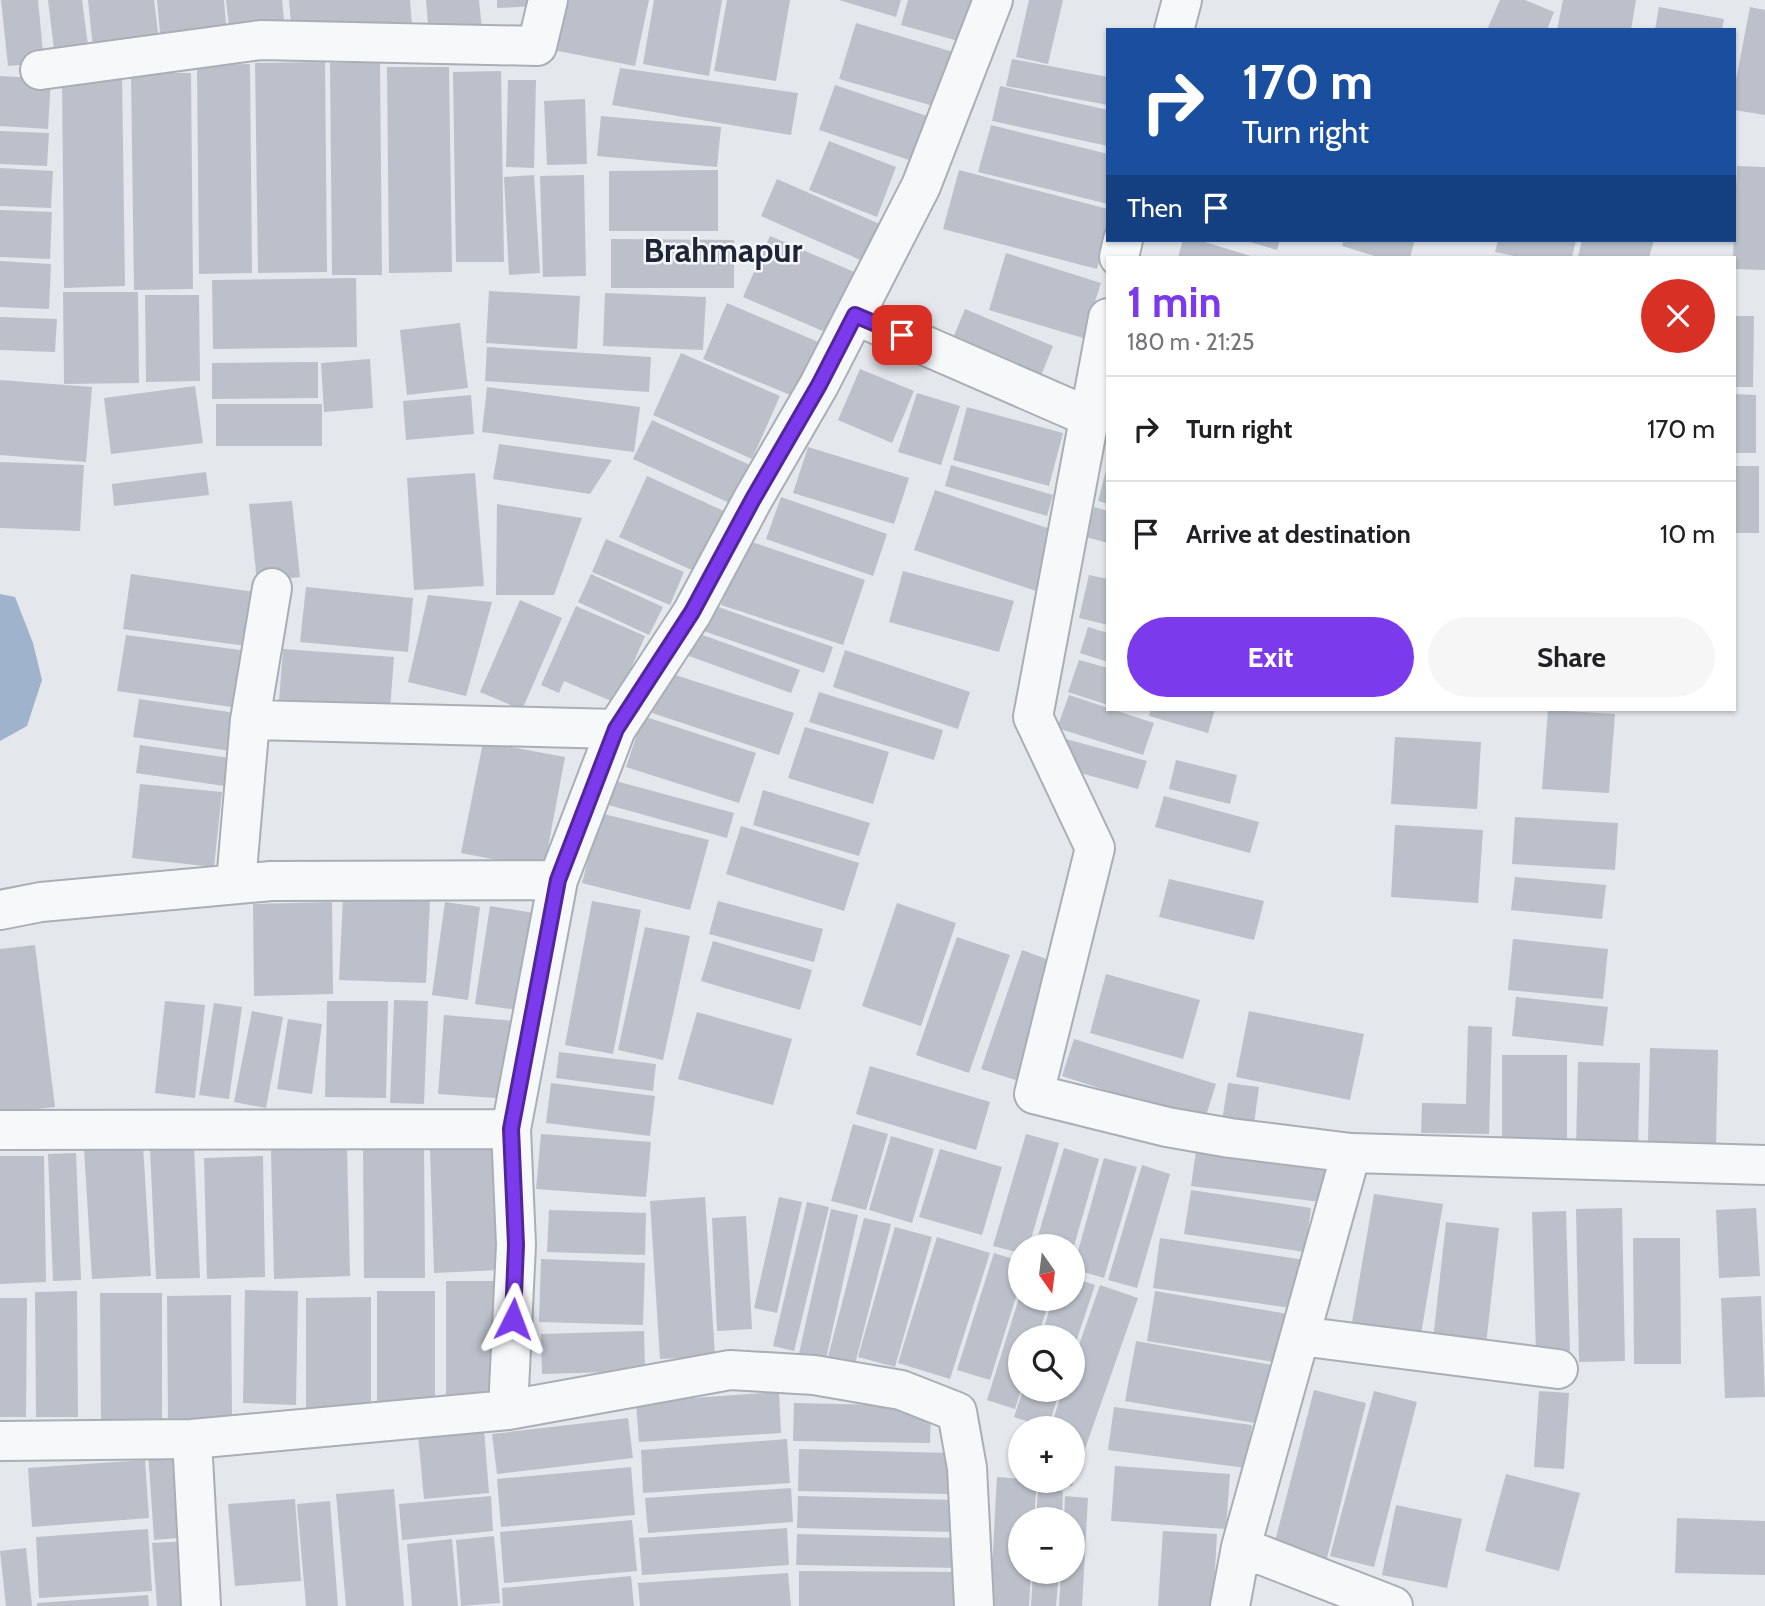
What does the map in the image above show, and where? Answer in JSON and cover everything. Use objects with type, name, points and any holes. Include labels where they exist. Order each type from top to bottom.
[{"type":"street","points":[[40,70],[261,40],[537,46],[548,0]]},
{"type":"street","points":[[508,1410],[516,1245],[511,1129],[558,880],[616,729],[692,612],[819,385],[921,186],[993,0]]},
{"type":"street","points":[[1175,28],[1182,0]]},
{"type":"street","points":[[855,315],[1089,418]]},
{"type":"street","points":[[1106,329],[1033,717],[1095,848],[1034,1094],[1167,1127],[1351,1153],[1765,1165]]},
{"type":"street","points":[[236,883],[250,720],[272,588]]},
{"type":"street","points":[[250,720],[616,729]]},
{"type":"street","points":[[0,910],[41,902],[271,880],[558,880]]},
{"type":"street","points":[[0,1130],[511,1129]]},
{"type":"street","points":[[1230,1606],[1241,1547],[1351,1153]]},
{"type":"street","points":[[1300,1336],[1558,1369]]},
{"type":"street","points":[[0,1441],[192,1439],[508,1410],[730,1370],[814,1375],[901,1390],[957,1412],[967,1468],[974,1606]]},
{"type":"street","points":[[192,1439],[201,1606]]},
{"type":"street","points":[[1241,1547],[1393,1606]]},
{"type":"water","points":[[0,594],[15,597],[33,643],[42,680],[27,726],[0,741]]},
{"type":"building","points":[[1,0],[38,0],[44,63],[8,66]]},
{"type":"building","points":[[48,0],[82,0],[89,53],[55,58]]},
{"type":"building","points":[[88,0],[154,0],[159,41],[93,48]]},
{"type":"building","points":[[157,0],[224,0],[227,36],[161,43]]},
{"type":"building","points":[[226,0],[282,0],[285,31],[230,36]]},
{"type":"building","points":[[289,0],[410,0],[412,25],[292,35]]},
{"type":"building","points":[[426,0],[479,0],[482,30],[429,35]]},
{"type":"building","points":[[497,0],[542,0],[540,6],[497,8]]},
{"type":"building","points":[[564,0],[649,0],[635,66],[553,50]]},
{"type":"building","points":[[654,0],[722,0],[709,76],[643,64]]},
{"type":"building","points":[[727,0],[790,0],[776,81],[714,71]]},
{"type":"building","points":[[839,0],[901,0],[896,17]]},
{"type":"building","points":[[908,0],[981,0],[969,44],[901,25]]},
{"type":"building","points":[[1029,0],[1063,0],[1048,64],[1016,57]]},
{"type":"building","points":[[1500,0],[1525,0],[1554,12],[1548,28],[1488,28]]},
{"type":"building","points":[[1563,0],[1636,0],[1631,28],[1557,28]]},
{"type":"building","points":[[1659,7],[1724,19],[1722,28],[1655,28]]},
{"type":"building","points":[[1750,7],[1765,10],[1765,115],[1736,110],[1736,80]]},
{"type":"building","points":[[856,23],[960,54],[944,109],[839,79]]},
{"type":"building","points":[[1012,59],[1106,77],[1106,105],[1006,86]]},
{"type":"building","points":[[325,62],[327,272],[258,273],[255,63]]},
{"type":"building","points":[[330,63],[380,63],[382,275],[332,275]]},
{"type":"building","points":[[250,64],[252,273],[199,274],[197,65]]},
{"type":"building","points":[[387,67],[449,67],[452,272],[389,273]]},
{"type":"building","points":[[620,68],[798,93],[791,135],[612,105]]},
{"type":"building","points":[[501,71],[504,262],[456,262],[453,72]]},
{"type":"building","points":[[131,73],[191,73],[193,289],[134,290]]},
{"type":"building","points":[[122,74],[125,286],[64,288],[62,75]]},
{"type":"building","points":[[0,76],[51,79],[48,129],[0,126]]},
{"type":"building","points":[[508,80],[536,80],[534,168],[506,167]]},
{"type":"building","points":[[835,85],[936,119],[921,164],[819,130]]},
{"type":"building","points":[[1000,86],[1106,110],[1106,146],[992,121]]},
{"type":"building","points":[[585,99],[587,164],[547,165],[544,101]]},
{"type":"building","points":[[601,116],[721,127],[717,167],[597,156]]},
{"type":"building","points":[[991,125],[1106,154],[1106,204],[978,172]]},
{"type":"building","points":[[0,131],[49,133],[47,166],[0,164]]},
{"type":"building","points":[[829,141],[896,167],[877,217],[809,190]]},
{"type":"building","points":[[1737,166],[1765,167],[1765,270],[1736,269],[1736,256],[1733,256],[1734,242],[1736,242]]},
{"type":"building","points":[[0,168],[53,171],[51,208],[0,206]]},
{"type":"building","points":[[718,170],[718,231],[609,231],[609,171]]},
{"type":"building","points":[[959,170],[1106,208],[1106,237],[1097,269],[943,229]]},
{"type":"building","points":[[534,175],[540,273],[509,275],[504,177]]},
{"type":"building","points":[[584,175],[586,276],[543,277],[540,176]]},
{"type":"building","points":[[777,179],[891,229],[874,266],[761,216]]},
{"type":"building","points":[[0,210],[52,212],[50,259],[0,257]]},
{"type":"building","points":[[770,236],[866,277],[839,338],[743,297]]},
{"type":"building","points":[[611,239],[734,240],[734,288],[611,288]]},
{"type":"building","points":[[1182,242],[1205,242],[1251,256],[1178,256]]},
{"type":"building","points":[[1250,242],[1279,242],[1277,250]]},
{"type":"building","points":[[1343,242],[1414,242],[1410,256],[1375,256],[1342,246]]},
{"type":"building","points":[[1498,242],[1576,242],[1572,256],[1514,256],[1495,252]]},
{"type":"building","points":[[1582,242],[1653,242],[1649,256],[1578,256]]},
{"type":"building","points":[[1006,253],[1101,283],[1083,338],[989,310]]},
{"type":"building","points":[[0,261],[51,264],[49,309],[0,307]]},
{"type":"building","points":[[356,278],[357,347],[213,349],[212,280]]},
{"type":"building","points":[[489,291],[580,296],[577,349],[486,343]]},
{"type":"building","points":[[63,292],[138,292],[139,383],[64,384]]},
{"type":"building","points":[[605,293],[706,297],[703,350],[603,346]]},
{"type":"building","points":[[145,295],[199,295],[200,381],[146,382]]},
{"type":"building","points":[[727,303],[823,344],[800,399],[703,359]]},
{"type":"building","points":[[965,309],[1053,346],[1038,383],[950,345]]},
{"type":"building","points":[[1736,316],[1754,316],[1753,387],[1736,387]]},
{"type":"building","points":[[0,317],[57,319],[55,352],[0,350]]},
{"type":"building","points":[[460,323],[468,388],[407,395],[400,330]]},
{"type":"building","points":[[487,347],[651,357],[649,392],[485,381]]},
{"type":"building","points":[[681,353],[780,396],[752,459],[653,415]]},
{"type":"building","points":[[370,359],[373,408],[324,412],[321,363]]},
{"type":"building","points":[[318,362],[318,398],[212,399],[212,363]]},
{"type":"building","points":[[860,369],[914,391],[892,443],[838,420]]},
{"type":"building","points":[[0,380],[92,387],[86,462],[0,455]]},
{"type":"building","points":[[195,386],[203,443],[111,454],[104,398]]},
{"type":"building","points":[[487,387],[640,407],[634,452],[482,432]]},
{"type":"building","points":[[917,393],[960,406],[941,465],[898,452]]},
{"type":"building","points":[[1736,394],[1756,395],[1756,453],[1736,453]]},
{"type":"building","points":[[471,395],[474,434],[406,440],[403,401]]},
{"type":"building","points":[[216,404],[322,404],[322,446],[216,446]]},
{"type":"building","points":[[967,407],[1063,433],[1049,486],[953,460]]},
{"type":"building","points":[[652,420],[752,466],[734,505],[633,459]]},
{"type":"building","points":[[499,444],[612,460],[590,494],[493,479]]},
{"type":"building","points":[[808,447],[909,478],[894,524],[793,493]]},
{"type":"building","points":[[0,462],[84,465],[80,531],[0,528]]},
{"type":"building","points":[[951,465],[1053,495],[1047,516],[945,486]]},
{"type":"building","points":[[1736,466],[1759,466],[1759,533],[1736,533]]},
{"type":"building","points":[[1106,470],[1106,503],[1098,501]]},
{"type":"building","points":[[206,472],[209,495],[114,506],[112,484]]},
{"type":"building","points":[[475,473],[484,586],[414,590],[407,478]]},
{"type":"building","points":[[647,476],[724,511],[696,572],[619,537]]},
{"type":"building","points":[[935,490],[1056,531],[1036,591],[914,550]]},
{"type":"building","points":[[781,497],[887,534],[873,576],[766,539]]},
{"type":"building","points":[[292,501],[300,577],[257,582],[249,504]]},
{"type":"building","points":[[497,504],[582,518],[554,595],[496,595]]},
{"type":"building","points":[[1094,507],[1106,510],[1106,542],[1086,537]]},
{"type":"building","points":[[606,539],[684,572],[670,605],[592,572]]},
{"type":"building","points":[[743,539],[865,580],[843,645],[721,605]]},
{"type":"building","points":[[903,571],[1014,601],[999,652],[889,622]]},
{"type":"building","points":[[131,574],[254,592],[246,646],[123,629]]},
{"type":"building","points":[[591,574],[663,607],[649,635],[578,602]]},
{"type":"building","points":[[1089,575],[1106,579],[1106,625],[1079,618]]},
{"type":"building","points":[[306,587],[413,598],[408,652],[300,642]]},
{"type":"building","points":[[428,595],[492,602],[466,696],[408,682]]},
{"type":"building","points":[[520,600],[562,618],[522,710],[480,692]]},
{"type":"building","points":[[707,603],[833,647],[824,673],[698,629]]},
{"type":"building","points":[[576,606],[645,636],[616,703],[564,681],[559,693],[541,685]]},
{"type":"building","points":[[1088,627],[1106,632],[1106,661],[1080,653]]},
{"type":"building","points":[[697,633],[800,670],[791,693],[689,656]]},
{"type":"building","points":[[126,635],[248,651],[239,708],[117,691]]},
{"type":"building","points":[[283,649],[394,657],[390,709],[279,701]]},
{"type":"building","points":[[845,650],[970,692],[958,729],[833,687]]},
{"type":"building","points":[[1079,660],[1106,667],[1106,704],[1068,692]]},
{"type":"building","points":[[666,672],[794,713],[779,755],[652,713]]},
{"type":"building","points":[[819,692],[943,730],[934,760],[809,722]]},
{"type":"building","points":[[1069,695],[1106,707],[1106,711],[1118,711],[1154,723],[1143,755],[1057,728]]},
{"type":"building","points":[[139,699],[243,714],[238,752],[133,737]]},
{"type":"building","points":[[1150,711],[1214,711],[1208,733],[1149,716]]},
{"type":"building","points":[[1548,711],[1615,714],[1609,793],[1542,789]]},
{"type":"building","points":[[643,716],[756,753],[739,803],[626,767]]},
{"type":"building","points":[[805,727],[889,752],[873,804],[788,778]]},
{"type":"building","points":[[1395,737],[1481,742],[1477,809],[1391,804]]},
{"type":"building","points":[[1066,739],[1147,761],[1138,789],[1059,767]]},
{"type":"building","points":[[483,742],[565,757],[544,869],[461,853]]},
{"type":"building","points":[[140,745],[236,759],[231,787],[136,773]]},
{"type":"building","points":[[1176,760],[1237,775],[1230,804],[1169,789]]},
{"type":"building","points":[[612,780],[734,813],[727,838],[605,804]]},
{"type":"building","points":[[140,784],[222,792],[214,867],[132,858]]},
{"type":"building","points":[[763,790],[870,823],[859,856],[753,825]]},
{"type":"building","points":[[1164,796],[1259,822],[1250,853],[1155,827]]},
{"type":"building","points":[[600,813],[709,840],[690,910],[582,883]]},
{"type":"building","points":[[1515,817],[1618,823],[1615,870],[1512,864]]},
{"type":"building","points":[[1395,825],[1483,830],[1478,903],[1391,897]]},
{"type":"building","points":[[741,826],[859,863],[844,911],[726,874]]},
{"type":"building","points":[[1515,877],[1606,885],[1602,919],[1511,910]]},
{"type":"building","points":[[1169,879],[1264,901],[1254,940],[1159,917]]},
{"type":"building","points":[[343,898],[430,901],[426,983],[339,980]]},
{"type":"building","points":[[592,901],[641,910],[613,1054],[565,1045]]},
{"type":"building","points":[[718,901],[823,929],[814,962],[709,934]]},
{"type":"building","points":[[332,902],[333,994],[254,996],[253,904]]},
{"type":"building","points":[[445,902],[480,907],[468,1000],[432,995]]},
{"type":"building","points":[[897,903],[956,923],[921,1026],[862,1006]]},
{"type":"building","points":[[490,906],[534,913],[518,1010],[475,1004]]},
{"type":"building","points":[[645,927],[690,936],[663,1060],[618,1050]]},
{"type":"building","points":[[957,937],[1010,955],[969,1073],[916,1055]]},
{"type":"building","points":[[1513,939],[1608,949],[1603,999],[1508,990]]},
{"type":"building","points":[[713,941],[812,970],[800,1010],[701,981]]},
{"type":"building","points":[[35,945],[55,1107],[0,1113],[0,949]]},
{"type":"building","points":[[1022,950],[1060,964],[1019,1081],[981,1069]]},
{"type":"building","points":[[1106,974],[1200,1000],[1183,1059],[1090,1033]]},
{"type":"building","points":[[1516,997],[1608,1007],[1603,1046],[1512,1036]]},
{"type":"building","points":[[394,1000],[428,1001],[424,1104],[390,1103]]},
{"type":"building","points":[[165,1001],[205,1005],[195,1098],[155,1093]]},
{"type":"building","points":[[327,1001],[388,1001],[386,1098],[325,1097]]},
{"type":"building","points":[[214,1003],[242,1007],[229,1099],[199,1095]]},
{"type":"building","points":[[252,1011],[283,1017],[266,1108],[234,1102]]},
{"type":"building","points":[[1249,1011],[1364,1034],[1350,1100],[1236,1077]]},
{"type":"building","points":[[697,1012],[792,1039],[773,1105],[678,1079]]},
{"type":"building","points":[[444,1015],[515,1021],[510,1099],[438,1094]]},
{"type":"building","points":[[288,1019],[322,1024],[312,1094],[277,1089]]},
{"type":"building","points":[[1468,1026],[1492,1027],[1489,1134],[1421,1133],[1422,1103],[1466,1104]]},
{"type":"building","points":[[1074,1039],[1216,1084],[1204,1122],[1062,1076]]},
{"type":"building","points":[[1650,1048],[1718,1050],[1716,1144],[1648,1142]]},
{"type":"building","points":[[559,1052],[656,1064],[653,1091],[556,1078]]},
{"type":"building","points":[[1502,1055],[1567,1055],[1567,1143],[1502,1143]]},
{"type":"building","points":[[1578,1062],[1640,1063],[1638,1149],[1576,1147]]},
{"type":"building","points":[[870,1066],[990,1102],[976,1150],[856,1114]]},
{"type":"building","points":[[551,1083],[655,1096],[650,1136],[546,1123]]},
{"type":"building","points":[[1228,1083],[1259,1087],[1253,1131],[1221,1127]]},
{"type":"building","points":[[853,1124],[888,1134],[866,1210],[831,1201]]},
{"type":"building","points":[[541,1134],[651,1142],[646,1197],[536,1189]]},
{"type":"building","points":[[1026,1134],[1059,1143],[1032,1234],[1008,1234],[1008,1250],[993,1246]]},
{"type":"building","points":[[891,1136],[934,1149],[912,1223],[869,1210]]},
{"type":"building","points":[[363,1142],[424,1142],[425,1278],[364,1278]]},
{"type":"building","points":[[143,1145],[151,1276],[92,1279],[84,1149]]},
{"type":"building","points":[[194,1146],[200,1278],[156,1279],[150,1148]]},
{"type":"building","points":[[347,1148],[350,1276],[274,1279],[271,1150]]},
{"type":"building","points":[[1064,1148],[1099,1159],[1077,1234],[1039,1234]]},
{"type":"building","points":[[497,1149],[501,1270],[434,1273],[430,1150]]},
{"type":"building","points":[[940,1149],[1002,1167],[982,1235],[919,1217]]},
{"type":"building","points":[[1196,1151],[1326,1167],[1321,1202],[1191,1186]]},
{"type":"building","points":[[76,1153],[81,1280],[53,1281],[48,1154]]},
{"type":"building","points":[[0,1156],[44,1156],[46,1282],[0,1284]]},
{"type":"building","points":[[263,1156],[265,1277],[207,1279],[204,1158]]},
{"type":"building","points":[[1104,1158],[1137,1167],[1104,1278],[1085,1272],[1085,1234],[1083,1234]]},
{"type":"building","points":[[1142,1165],[1170,1174],[1137,1288],[1108,1280]]},
{"type":"building","points":[[1191,1190],[1311,1208],[1305,1252],[1184,1234]]},
{"type":"building","points":[[1374,1194],[1443,1204],[1420,1340],[1351,1328]]},
{"type":"building","points":[[705,1197],[715,1356],[660,1359],[650,1201]]},
{"type":"building","points":[[779,1197],[802,1202],[777,1313],[754,1308]]},
{"type":"building","points":[[807,1202],[829,1207],[794,1351],[773,1346]]},
{"type":"building","points":[[1622,1208],[1625,1361],[1579,1362],[1576,1209]]},
{"type":"building","points":[[1756,1208],[1760,1276],[1719,1278],[1716,1210]]},
{"type":"building","points":[[831,1209],[858,1215],[825,1363],[798,1358]]},
{"type":"building","points":[[549,1210],[646,1213],[645,1255],[547,1252]]},
{"type":"building","points":[[1566,1211],[1570,1353],[1536,1354],[1532,1212]]},
{"type":"building","points":[[746,1216],[752,1329],[717,1331],[712,1218]]},
{"type":"building","points":[[864,1218],[891,1224],[855,1364],[828,1357]]},
{"type":"building","points":[[1446,1222],[1499,1228],[1486,1345],[1433,1340]]},
{"type":"building","points":[[895,1227],[932,1237],[895,1367],[858,1357]]},
{"type":"building","points":[[937,1237],[990,1253],[950,1379],[898,1363]]},
{"type":"building","points":[[1160,1238],[1305,1260],[1298,1309],[1153,1288]]},
{"type":"building","points":[[1633,1238],[1680,1238],[1681,1364],[1634,1364]]},
{"type":"building","points":[[994,1253],[1008,1257],[1008,1311],[1012,1311],[990,1380],[957,1370]]},
{"type":"building","points":[[541,1259],[645,1263],[643,1325],[539,1322]]},
{"type":"building","points":[[446,1281],[501,1281],[501,1396],[446,1396]]},
{"type":"building","points":[[1085,1282],[1095,1285],[1082,1325],[1045,1325],[1049,1311],[1085,1311]]},
{"type":"building","points":[[1100,1285],[1138,1298],[1085,1449],[1085,1416],[1054,1416],[1059,1402],[1085,1402],[1085,1328]]},
{"type":"building","points":[[245,1290],[298,1291],[296,1405],[243,1403]]},
{"type":"building","points":[[77,1291],[78,1417],[36,1417],[35,1292]]},
{"type":"building","points":[[377,1291],[435,1291],[435,1402],[377,1402]]},
{"type":"building","points":[[1155,1291],[1288,1314],[1280,1363],[1147,1341]]},
{"type":"building","points":[[100,1293],[162,1293],[162,1421],[101,1421]]},
{"type":"building","points":[[231,1295],[232,1419],[168,1420],[167,1296]]},
{"type":"building","points":[[1761,1296],[1765,1397],[1725,1398],[1721,1298]]},
{"type":"building","points":[[371,1297],[371,1407],[306,1408],[306,1298]]},
{"type":"building","points":[[0,1298],[27,1298],[26,1417],[0,1417]]},
{"type":"building","points":[[1015,1311],[1046,1311],[1042,1325],[1011,1325]]},
{"type":"building","points":[[644,1331],[645,1371],[542,1374],[541,1334]]},
{"type":"building","points":[[1008,1333],[1008,1402],[1017,1402],[1015,1409],[987,1400]]},
{"type":"building","points":[[1136,1341],[1272,1365],[1261,1424],[1125,1401]]},
{"type":"building","points":[[1314,1390],[1366,1403],[1326,1562],[1273,1549]]},
{"type":"building","points":[[1374,1391],[1417,1402],[1374,1567],[1330,1556]]},
{"type":"building","points":[[1539,1391],[1569,1393],[1564,1469],[1534,1467]]},
{"type":"building","points":[[779,1392],[781,1433],[639,1442],[636,1402]]},
{"type":"building","points":[[1019,1402],[1056,1402],[1052,1416],[1014,1416]]},
{"type":"building","points":[[794,1403],[931,1406],[930,1443],[793,1441]]},
{"type":"building","points":[[1114,1407],[1252,1425],[1246,1468],[1108,1450]]},
{"type":"building","points":[[628,1418],[633,1458],[497,1474],[492,1434]]},
{"type":"building","points":[[484,1429],[489,1493],[424,1499],[418,1435]]},
{"type":"building","points":[[787,1439],[790,1483],[643,1493],[641,1450]]},
{"type":"building","points":[[182,1448],[189,1537],[154,1540],[148,1451]]},
{"type":"building","points":[[799,1449],[950,1453],[949,1494],[798,1491]]},
{"type":"building","points":[[145,1460],[149,1518],[32,1527],[28,1468]]},
{"type":"building","points":[[1115,1466],[1230,1474],[1226,1529],[1111,1521]]},
{"type":"building","points":[[631,1467],[635,1515],[501,1527],[497,1479]]},
{"type":"building","points":[[1506,1474],[1580,1493],[1559,1571],[1485,1551]]},
{"type":"building","points":[[997,1477],[1008,1478],[1008,1493],[1036,1493],[1035,1507],[1008,1507],[1008,1584],[1030,1584],[1029,1606],[990,1606]]},
{"type":"building","points":[[791,1488],[793,1522],[648,1533],[645,1498]]},
{"type":"building","points":[[394,1489],[404,1606],[346,1606],[336,1494]]},
{"type":"building","points":[[1038,1493],[1063,1493],[1062,1507],[1037,1507]]},
{"type":"building","points":[[491,1496],[493,1531],[402,1540],[399,1504]]},
{"type":"building","points":[[798,1496],[955,1500],[954,1532],[797,1528]]},
{"type":"building","points":[[1065,1496],[1088,1498],[1085,1552],[1085,1507],[1065,1507]]},
{"type":"building","points":[[295,1499],[301,1581],[235,1586],[228,1504]]},
{"type":"building","points":[[330,1501],[338,1606],[306,1606],[297,1504]]},
{"type":"building","points":[[1396,1505],[1462,1519],[1447,1588],[1382,1575]]},
{"type":"building","points":[[1677,1518],[1765,1521],[1765,1575],[1675,1573]]},
{"type":"building","points":[[632,1520],[637,1571],[504,1583],[500,1532]]},
{"type":"building","points":[[787,1528],[789,1565],[642,1575],[639,1538]]},
{"type":"building","points":[[148,1529],[152,1591],[39,1598],[36,1537]]},
{"type":"building","points":[[1163,1531],[1217,1534],[1213,1606],[1158,1606]]},
{"type":"building","points":[[797,1534],[959,1538],[959,1568],[796,1565]]},
{"type":"building","points":[[494,1536],[500,1603],[461,1606],[456,1540]]},
{"type":"building","points":[[452,1539],[458,1606],[412,1606],[407,1544]]},
{"type":"building","points":[[189,1541],[194,1606],[157,1606],[152,1543]]},
{"type":"building","points":[[26,1548],[32,1606],[6,1606],[0,1551]]},
{"type":"building","points":[[799,1571],[966,1572],[966,1606],[799,1606]]},
{"type":"building","points":[[788,1573],[791,1606],[640,1606],[638,1583]]},
{"type":"building","points":[[631,1576],[634,1606],[503,1606],[502,1588]]},
{"type":"building","points":[[1032,1584],[1058,1584],[1056,1606],[1031,1606]]},
{"type":"building","points":[[1060,1584],[1083,1584],[1082,1606],[1059,1606]]},
{"type":"building","points":[[148,1595],[149,1606],[37,1606],[37,1603]]},
{"type":"district","name":"Brahmapur","points":[[723,250]]},
{"type":"route","points":[[513,1319],[516,1245],[511,1129],[558,880],[595,782],[616,729],[692,612],[819,385],[855,315],[902,335]]}]
